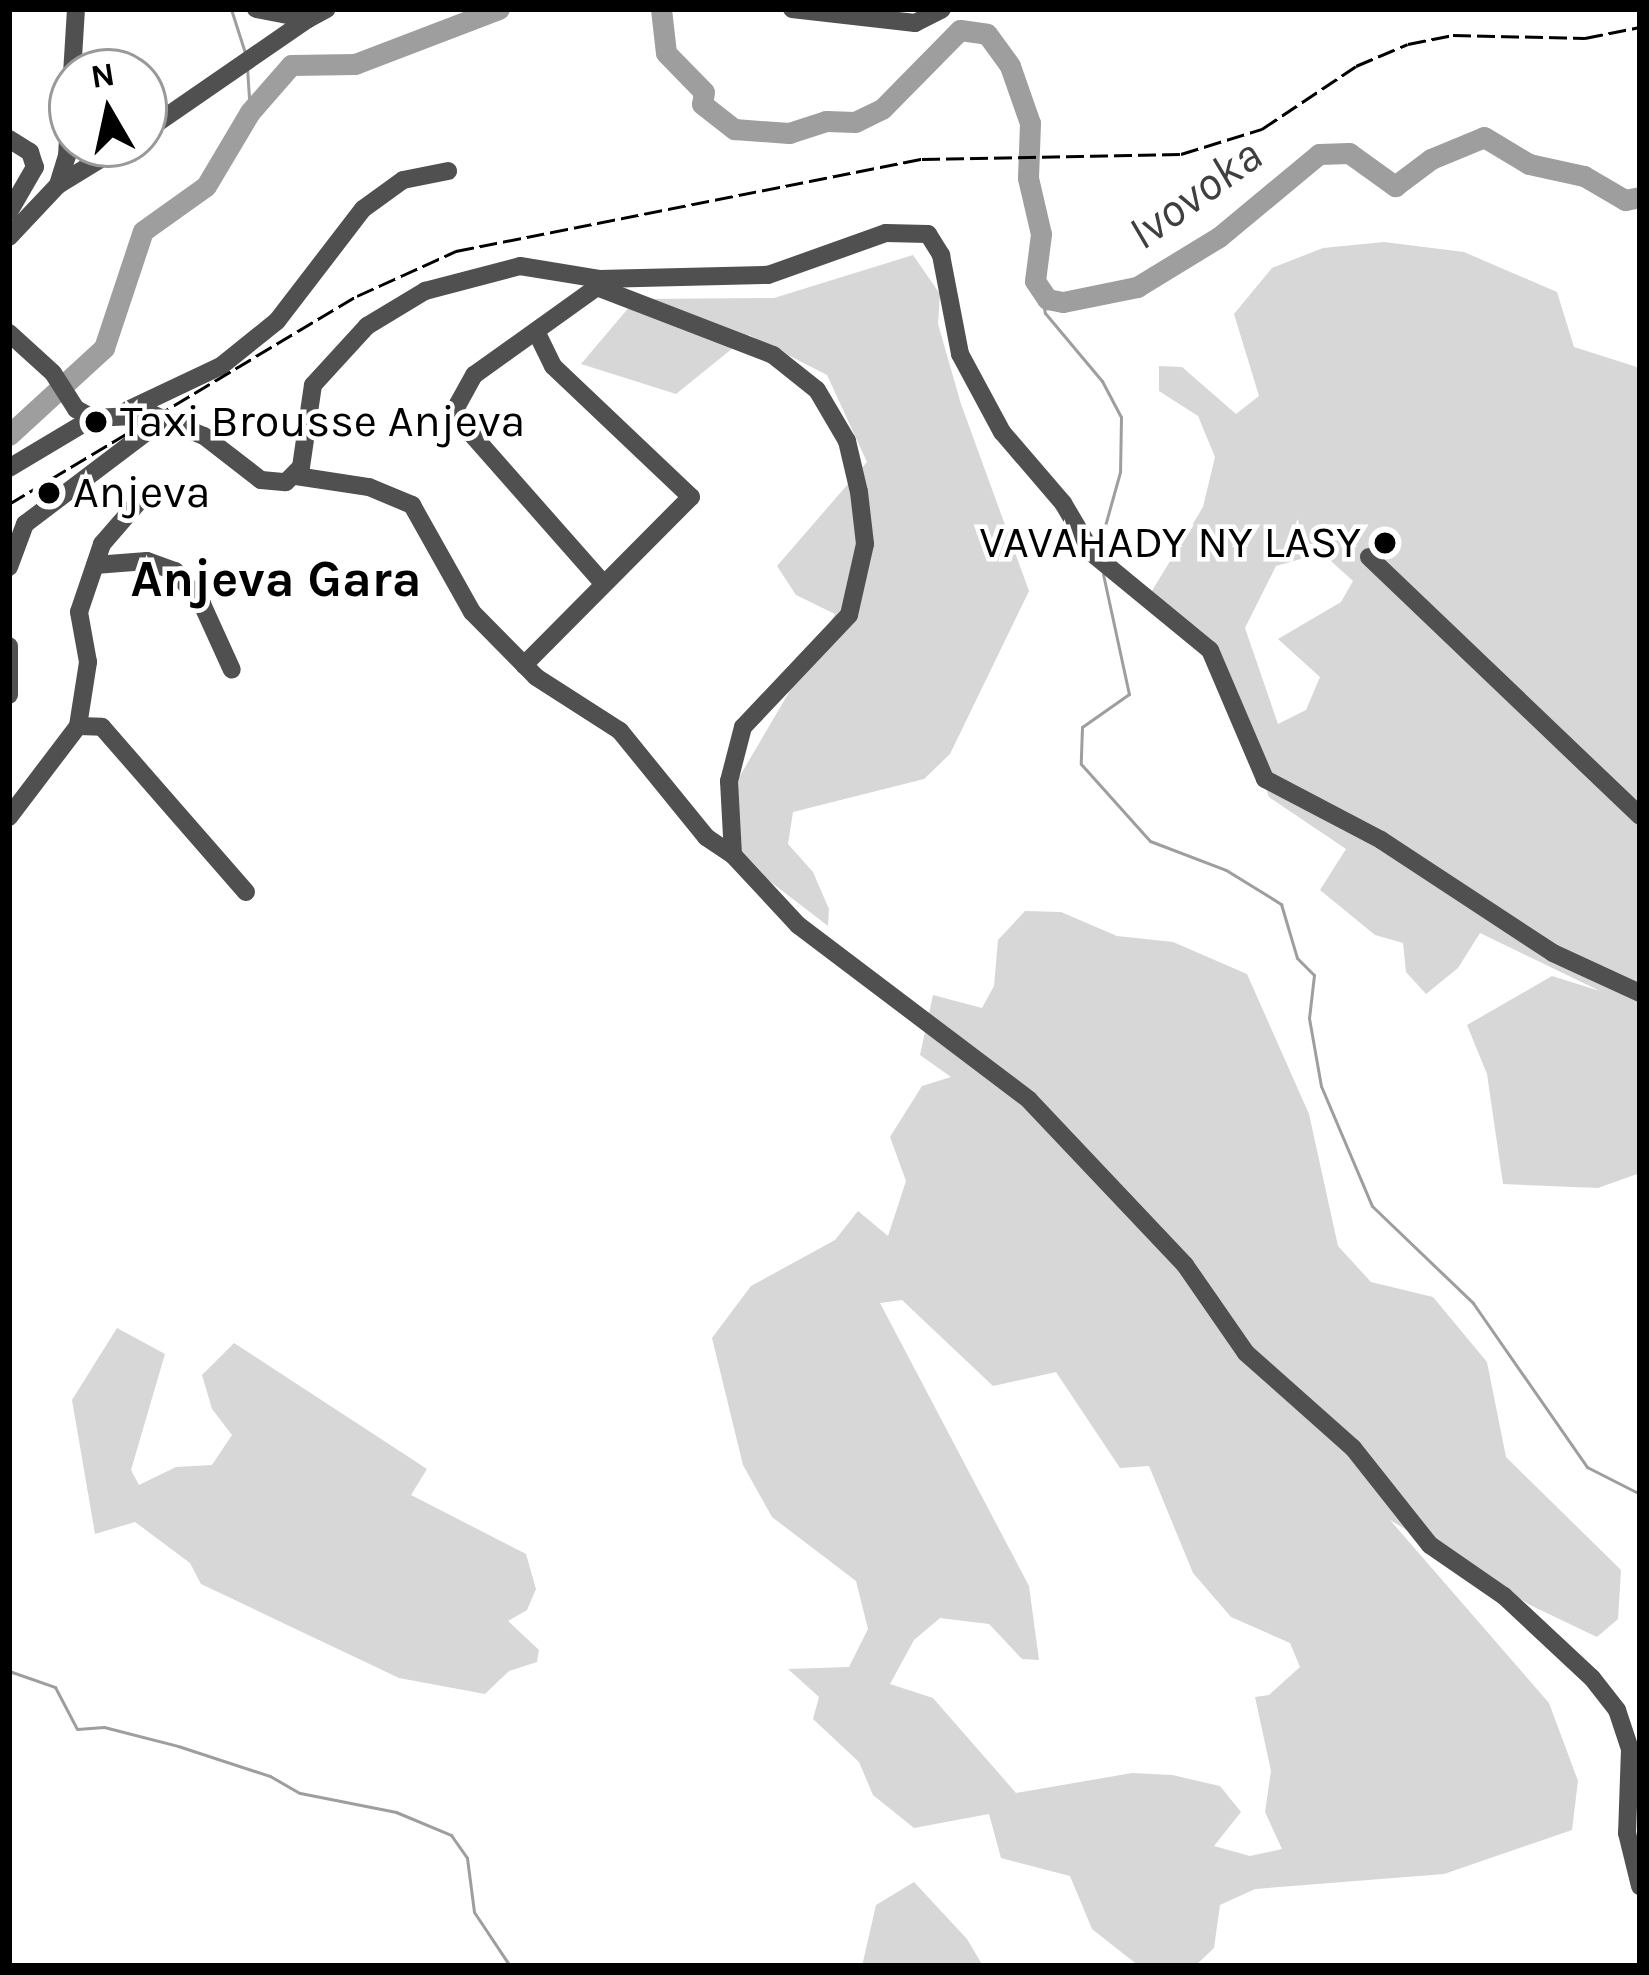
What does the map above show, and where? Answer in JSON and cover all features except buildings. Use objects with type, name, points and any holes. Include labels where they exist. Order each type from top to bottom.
[{"type":"street","points":[[58,184],[76,9]]},
{"type":"street","points":[[256,9],[308,20]]},
{"type":"street","points":[[168,115],[327,9]]},
{"type":"street","points":[[792,9],[915,23],[942,9]]},
{"type":"street","points":[[9,139],[30,152],[35,166],[9,212]]},
{"type":"street","points":[[9,238],[58,184],[85,168]]},
{"type":"street","points":[[118,415],[221,366],[277,321],[363,209],[403,180],[448,171]]},
{"type":"street","points":[[602,582],[453,412],[474,375],[598,283],[768,275],[886,233],[928,234],[970,374],[1002,432],[1063,503],[1100,560],[1210,650],[1254,757],[1279,793],[1382,840],[1553,952],[1640,993]]},
{"type":"street","points":[[296,476],[314,385],[393,309],[425,291],[520,266],[598,283],[773,355],[817,390],[847,442],[859,492],[864,559],[849,615],[743,728],[729,781],[734,855]]},
{"type":"street","points":[[9,333],[53,374],[85,414]]},
{"type":"street","points":[[524,665],[691,497],[553,366],[536,333]]},
{"type":"street","points":[[9,468],[85,414],[164,419],[204,436],[261,479],[296,476],[369,487],[412,505],[472,612],[524,665],[620,731],[706,837],[734,855],[798,925],[1029,1100],[1185,1265],[1246,1353],[1353,1448],[1430,1545],[1504,1596],[1592,1678],[1617,1710],[1630,1749],[1627,1833],[1640,1886]]},
{"type":"street","points":[[9,567],[17,527],[164,419]]},
{"type":"street","points":[[9,817],[78,726],[88,662],[77,629],[102,544],[141,499]]},
{"type":"street","points":[[1369,557],[1640,816]]},
{"type":"street","points":[[95,566],[147,561],[176,571],[202,604],[232,670]]},
{"type":"street","points":[[9,646],[9,694]]},
{"type":"street","points":[[78,726],[102,728],[246,892]]},
{"type":"shaded area","points":[[1384,242],[1464,252],[1557,292],[1574,347],[1640,368],[1640,1173],[1598,1188],[1503,1184],[1487,1074],[1467,1025],[1552,976],[1600,991],[1480,933],[1458,968],[1426,994],[1406,972],[1403,943],[1375,935],[1320,890],[1346,849],[1269,797],[1223,669],[1147,599],[1203,507],[1215,457],[1198,416],[1159,391],[1159,366],[1182,367],[1236,414],[1259,396],[1234,314],[1272,268],[1323,248]],"holes":[[[1322,553],[1353,581],[1341,602],[1278,639],[1320,677],[1306,710],[1278,724],[1245,628],[1276,566]]]},
{"type":"shaded area","points":[[913,255],[940,294],[938,324],[961,404],[1029,591],[950,754],[924,779],[793,812],[788,844],[813,872],[829,909],[828,926],[742,860],[734,786],[835,614],[796,595],[777,566],[867,462],[827,375],[749,335],[676,394],[581,364],[636,299],[774,298]]},
{"type":"shaded area","points":[[1025,911],[1061,912],[1117,936],[1173,942],[1247,974],[1309,1114],[1338,1246],[1371,1282],[1433,1297],[1487,1362],[1506,1457],[1621,1570],[1618,1619],[1597,1637],[1530,1605],[1390,1520],[1549,1703],[1578,1781],[1572,1830],[1444,1874],[1255,1889],[1220,1905],[1214,1948],[1195,1966],[1139,1966],[1092,1929],[1070,1876],[1001,1858],[989,1814],[914,1828],[873,1795],[859,1762],[813,1719],[819,1697],[788,1669],[849,1667],[868,1629],[856,1581],[772,1517],[743,1465],[712,1338],[751,1286],[835,1240],[858,1211],[888,1236],[906,1181],[890,1137],[922,1086],[951,1077],[920,1055],[933,995],[982,1008],[994,986],[998,940]],"holes":[[[902,1300],[993,1386],[1056,1372],[1120,1468],[1149,1466],[1193,1573],[1231,1617],[1290,1643],[1300,1667],[1269,1695],[1255,1697],[1271,1771],[1265,1812],[1282,1849],[1250,1856],[1214,1846],[1241,1812],[1220,1786],[1172,1775],[1132,1773],[1016,1793],[933,1698],[890,1684],[914,1640],[940,1618],[989,1624],[1022,1659],[1039,1660],[1029,1586],[880,1303]]]},
{"type":"shaded area","points":[[117,1328],[165,1354],[131,1470],[139,1485],[176,1467],[212,1465],[232,1435],[212,1409],[202,1375],[234,1343],[427,1469],[411,1495],[526,1554],[536,1589],[527,1610],[508,1621],[539,1650],[537,1662],[509,1671],[485,1694],[399,1678],[201,1584],[190,1563],[135,1522],[95,1534],[72,1400]]},
{"type":"shaded area","points":[[914,1882],[967,1939],[983,1966],[862,1966],[876,1905]]},
{"type":"waterway","points":[[231,9],[245,53]]},
{"type":"waterway","name":"Ivovoka","points":[[9,435],[104,348],[143,231],[206,186],[250,112],[291,65],[355,64],[499,9]]},
{"type":"waterway","name":"Ivovoka","points":[[661,9],[666,53],[704,92],[702,104],[734,129],[789,133],[826,121],[855,122],[882,109],[960,30],[987,34],[1010,66],[1030,123],[1028,178],[1041,234],[1035,281],[1047,299],[1063,302],[1137,287],[1219,237],[1319,154],[1349,153],[1395,186],[1431,159],[1484,137],[1529,164],[1584,176],[1625,200],[1640,197]]},
{"type":"waterway","points":[[247,68],[250,112]]},
{"type":"waterway","points":[[1041,291],[1045,313],[1102,381],[1121,417],[1120,472],[1099,547]]},
{"type":"waterway","points":[[1103,574],[1129,694],[1082,727],[1081,764],[1150,841],[1226,870],[1281,904],[1297,958],[1314,975],[1309,1018],[1321,1086],[1372,1206],[1473,1303],[1587,1467],[1640,1494]]},
{"type":"waterway","points":[[9,1671],[55,1687],[77,1729],[104,1727],[178,1746],[270,1776],[300,1793],[396,1812],[451,1835],[467,1858],[474,1912],[510,1966]]},
{"type":"railway","points":[[9,504],[357,296],[456,251],[922,159],[1181,154],[1262,129],[1356,66],[1408,44],[1453,35],[1585,38],[1640,27]]},
{"type":"place","name":"Taxi Brousse Anjeva","points":[[96,422]]},
{"type":"place","name":"Anjeva","points":[[49,493]]},
{"type":"place","name":"VAVAHADY NY LASY","points":[[1385,543]]},
{"type":"district","name":"Anjeva Gara","points":[[276,579]]}]
